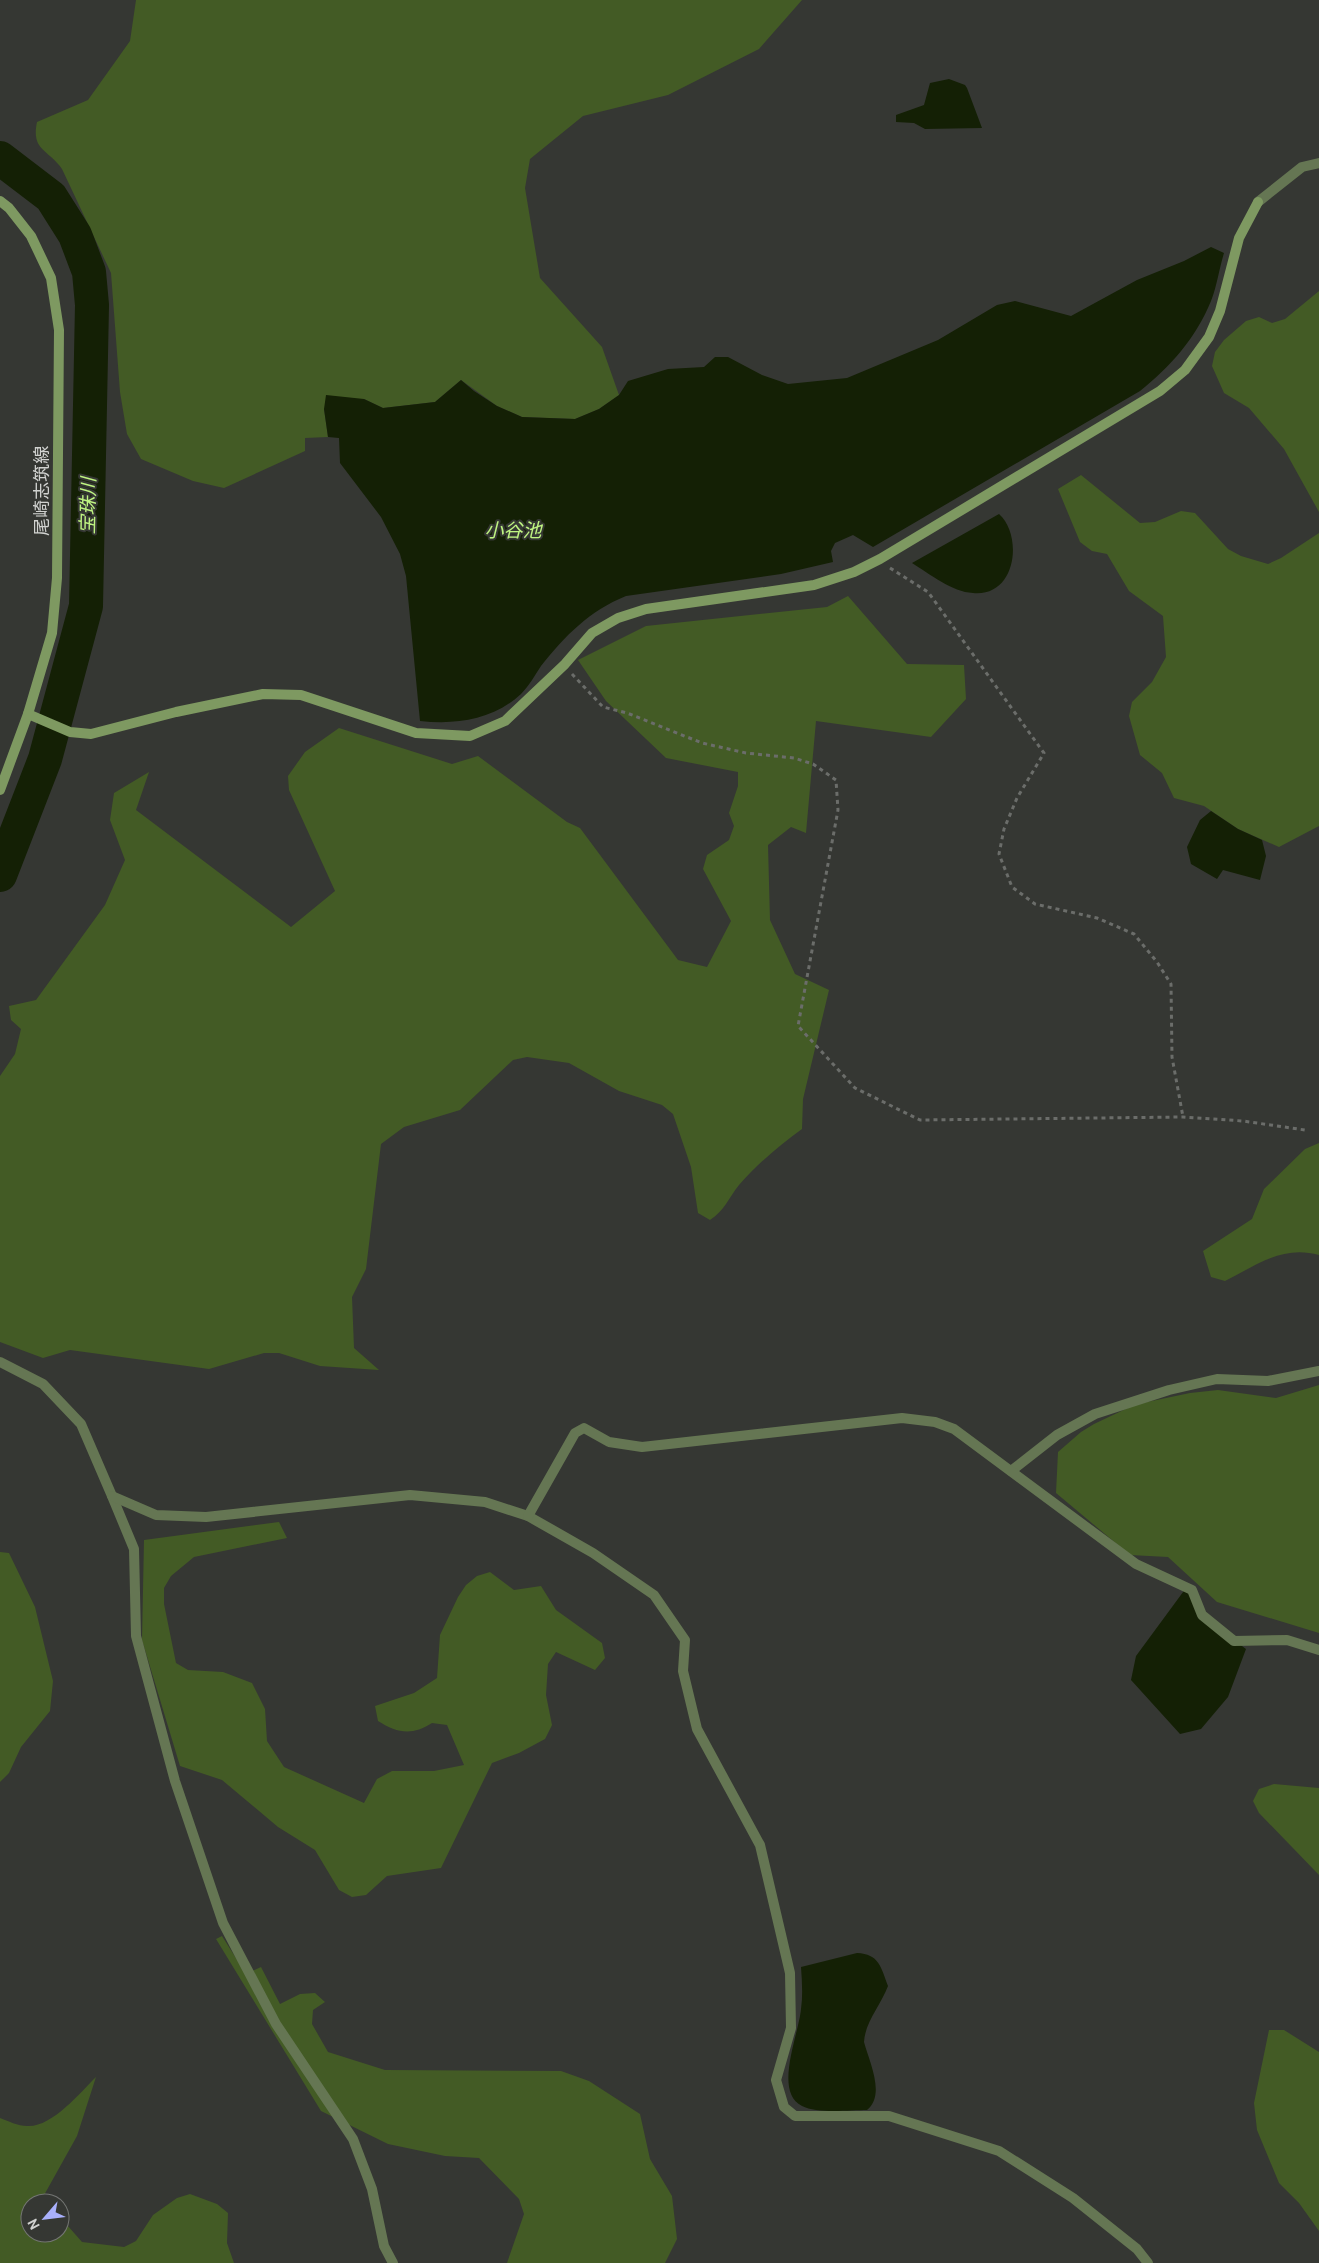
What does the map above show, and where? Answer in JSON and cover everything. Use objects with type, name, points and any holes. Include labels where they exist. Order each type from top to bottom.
[{"type":"street","points":[[28,714],[70,732],[92,734],[176,712],[263,694],[301,695],[416,733],[470,736],[505,721],[565,664],[592,633],[618,618],[646,609],[814,585],[854,572],[880,559],[1172,382],[1185,370],[1204,346],[1212,331],[1224,296],[1239,238],[1258,202],[1302,167],[1319,163]]},
{"type":"street","name":"尾崎志筑線","points":[[0,201],[9,208],[31,236],[52,278],[59,330],[57,578],[52,633],[28,714],[0,790]]},
{"type":"street","points":[[0,1362],[43,1384],[81,1424],[134,1549],[136,1636],[175,1781],[222,1923],[276,2024],[353,2139],[372,2189],[384,2246],[393,2263]]},
{"type":"street","points":[[1011,1471],[1056,1435],[1095,1414],[1169,1390],[1217,1379],[1268,1381],[1319,1371]]},
{"type":"street","points":[[528,1516],[575,1433],[584,1428],[609,1442],[642,1447],[902,1418],[934,1422],[954,1429],[1136,1564],[1192,1590],[1202,1615],[1234,1641],[1287,1640],[1319,1650]]},
{"type":"street","points":[[112,1496],[156,1515],[206,1517],[410,1495],[485,1502],[528,1516],[593,1553],[654,1595],[685,1640],[683,1671],[697,1729],[760,1845],[790,1973],[791,2028],[776,2080],[784,2107],[795,2116],[889,2116],[1000,2151],[1073,2198],[1137,2249],[1148,2263]]},
{"type":"path","points":[[880,559],[893,571],[928,592],[1044,753],[1017,798],[1004,830],[999,854],[1012,887],[1035,904],[1096,918],[1134,934],[1157,962],[1170,984],[1172,1057],[1182,1117]]},
{"type":"path","points":[[565,664],[580,684],[603,707],[627,713],[702,743],[746,753],[794,758],[813,764],[836,780],[838,810],[798,1026],[818,1050],[855,1088],[920,1120],[1182,1117],[1305,1130]]},
{"type":"green space","points":[[136,0],[802,0],[759,49],[668,95],[583,116],[530,159],[525,188],[540,278],[602,347],[619,395],[599,409],[575,419],[522,417],[497,406],[461,380],[435,402],[383,408],[364,399],[324,409],[328,437],[305,438],[305,451],[224,488],[193,481],[141,459],[127,434],[120,392],[111,273],[62,169],[42,149],[36,139],[37,122],[88,100],[130,41]]},
{"type":"green space","points":[[1319,291],[1319,512],[1284,449],[1249,408],[1224,393],[1212,366],[1215,352],[1224,340],[1246,321],[1259,317],[1272,323],[1285,319]]},
{"type":"green space","points":[[1081,475],[1140,523],[1155,522],[1181,511],[1195,513],[1228,549],[1241,556],[1268,564],[1281,558],[1319,533],[1319,826],[1279,847],[1238,829],[1204,806],[1174,798],[1162,773],[1140,755],[1129,716],[1132,702],[1152,682],[1166,657],[1163,616],[1129,591],[1107,554],[1092,551],[1080,542],[1058,489]]},
{"type":"green space","points":[[848,596],[907,664],[964,665],[966,699],[931,737],[816,721],[806,833],[791,827],[768,845],[770,920],[795,974],[829,990],[803,1099],[802,1129],[754,1169],[715,1216],[710,1220],[698,1213],[691,1167],[673,1114],[662,1105],[619,1091],[569,1063],[527,1057],[513,1060],[460,1110],[404,1127],[381,1144],[366,1269],[352,1297],[354,1348],[379,1370],[320,1366],[279,1353],[264,1353],[209,1369],[70,1350],[43,1358],[0,1342],[0,1076],[15,1054],[21,1029],[11,1020],[9,1006],[36,1000],[105,905],[125,860],[110,820],[114,793],[149,772],[136,810],[291,927],[335,891],[289,790],[288,776],[305,752],[339,728],[452,764],[478,756],[567,822],[580,828],[678,960],[707,967],[731,921],[703,869],[707,855],[729,840],[734,826],[729,813],[738,786],[738,772],[666,758],[606,701],[578,660],[646,626],[827,607]]},
{"type":"green space","points":[[1319,1143],[1319,1255],[1293,1253],[1281,1255],[1259,1263],[1225,1281],[1211,1277],[1203,1251],[1252,1219],[1264,1189],[1305,1149]]},
{"type":"green space","points":[[1319,1385],[1319,1633],[1217,1602],[1168,1557],[1130,1555],[1056,1493],[1058,1452],[1081,1432],[1132,1406],[1190,1393],[1218,1390],[1276,1398]]},
{"type":"green space","points":[[279,1522],[287,1538],[194,1557],[171,1576],[164,1588],[164,1604],[176,1663],[188,1670],[223,1672],[252,1683],[265,1709],[267,1741],[284,1767],[364,1803],[377,1779],[392,1771],[434,1771],[464,1765],[447,1725],[432,1723],[418,1730],[398,1730],[378,1721],[375,1706],[414,1693],[437,1678],[440,1635],[458,1597],[466,1585],[477,1576],[490,1572],[514,1590],[541,1586],[556,1610],[602,1643],[605,1658],[595,1670],[556,1652],[548,1664],[546,1695],[552,1725],[545,1739],[519,1753],[492,1763],[441,1868],[387,1876],[366,1895],[352,1897],[339,1890],[315,1850],[278,1827],[222,1780],[180,1766],[142,1640],[144,1540]]},
{"type":"green space","points":[[0,1552],[9,1553],[35,1607],[53,1681],[50,1711],[21,1747],[9,1773],[0,1782]]},
{"type":"green space","points":[[1274,1784],[1319,1788],[1319,1875],[1259,1813],[1253,1801],[1259,1789]]},
{"type":"green space","points":[[222,1936],[246,1974],[261,1967],[280,2004],[300,1994],[315,1993],[325,2002],[313,2010],[312,2024],[328,2052],[385,2070],[561,2071],[589,2081],[640,2114],[650,2159],[672,2196],[677,2239],[665,2263],[507,2263],[524,2214],[519,2199],[479,2158],[445,2156],[388,2144],[321,2111],[216,1939]]},
{"type":"green space","points":[[1269,2030],[1284,2030],[1319,2052],[1319,2231],[1299,2203],[1279,2183],[1257,2130],[1254,2103]]},
{"type":"green space","points":[[96,2077],[77,2136],[45,2193],[20,2193],[20,2243],[70,2243],[70,2228],[82,2242],[124,2247],[136,2241],[153,2215],[177,2198],[190,2194],[217,2204],[228,2213],[227,2243],[234,2263],[0,2263],[0,2118],[24,2126],[36,2125],[55,2116]]},
{"type":"water","points":[[949,79],[965,85],[982,128],[925,129],[914,123],[896,122],[896,115],[924,105],[930,83]]},
{"type":"water","name":"小谷池","points":[[1211,247],[1224,253],[1213,295],[1205,315],[1190,339],[1172,362],[1140,391],[873,547],[853,535],[835,543],[831,551],[833,562],[781,574],[626,596],[600,609],[579,625],[550,655],[524,691],[510,703],[498,710],[473,719],[447,722],[420,721],[406,576],[400,554],[381,517],[340,463],[339,438],[328,437],[324,409],[326,395],[364,399],[383,408],[435,402],[461,380],[497,406],[522,417],[575,419],[599,409],[619,395],[628,381],[668,369],[704,367],[715,357],[728,357],[762,375],[788,384],[847,378],[938,340],[997,305],[1015,301],[1071,316],[1137,280],[1184,261]]},
{"type":"water","points":[[999,514],[1007,524],[1013,549],[1007,575],[999,585],[988,592],[973,593],[957,589],[941,582],[912,563]]},
{"type":"water","points":[[1211,811],[1238,829],[1262,840],[1266,856],[1260,880],[1223,870],[1217,879],[1191,864],[1187,847],[1200,820]]},
{"type":"water","points":[[1186,1588],[1200,1615],[1246,1649],[1228,1697],[1201,1729],[1180,1734],[1131,1680],[1136,1656]]},
{"type":"water","points":[[857,1953],[875,1959],[881,1967],[888,1986],[867,2027],[864,2042],[876,2087],[873,2104],[867,2110],[843,2111],[816,2110],[802,2106],[794,2099],[789,2088],[788,2076],[802,2004],[801,1967]]},
{"type":"waterway","name":"宝珠川","points":[[0,158],[51,197],[75,235],[89,272],[92,305],[86,606],[45,759],[0,875]]}]
